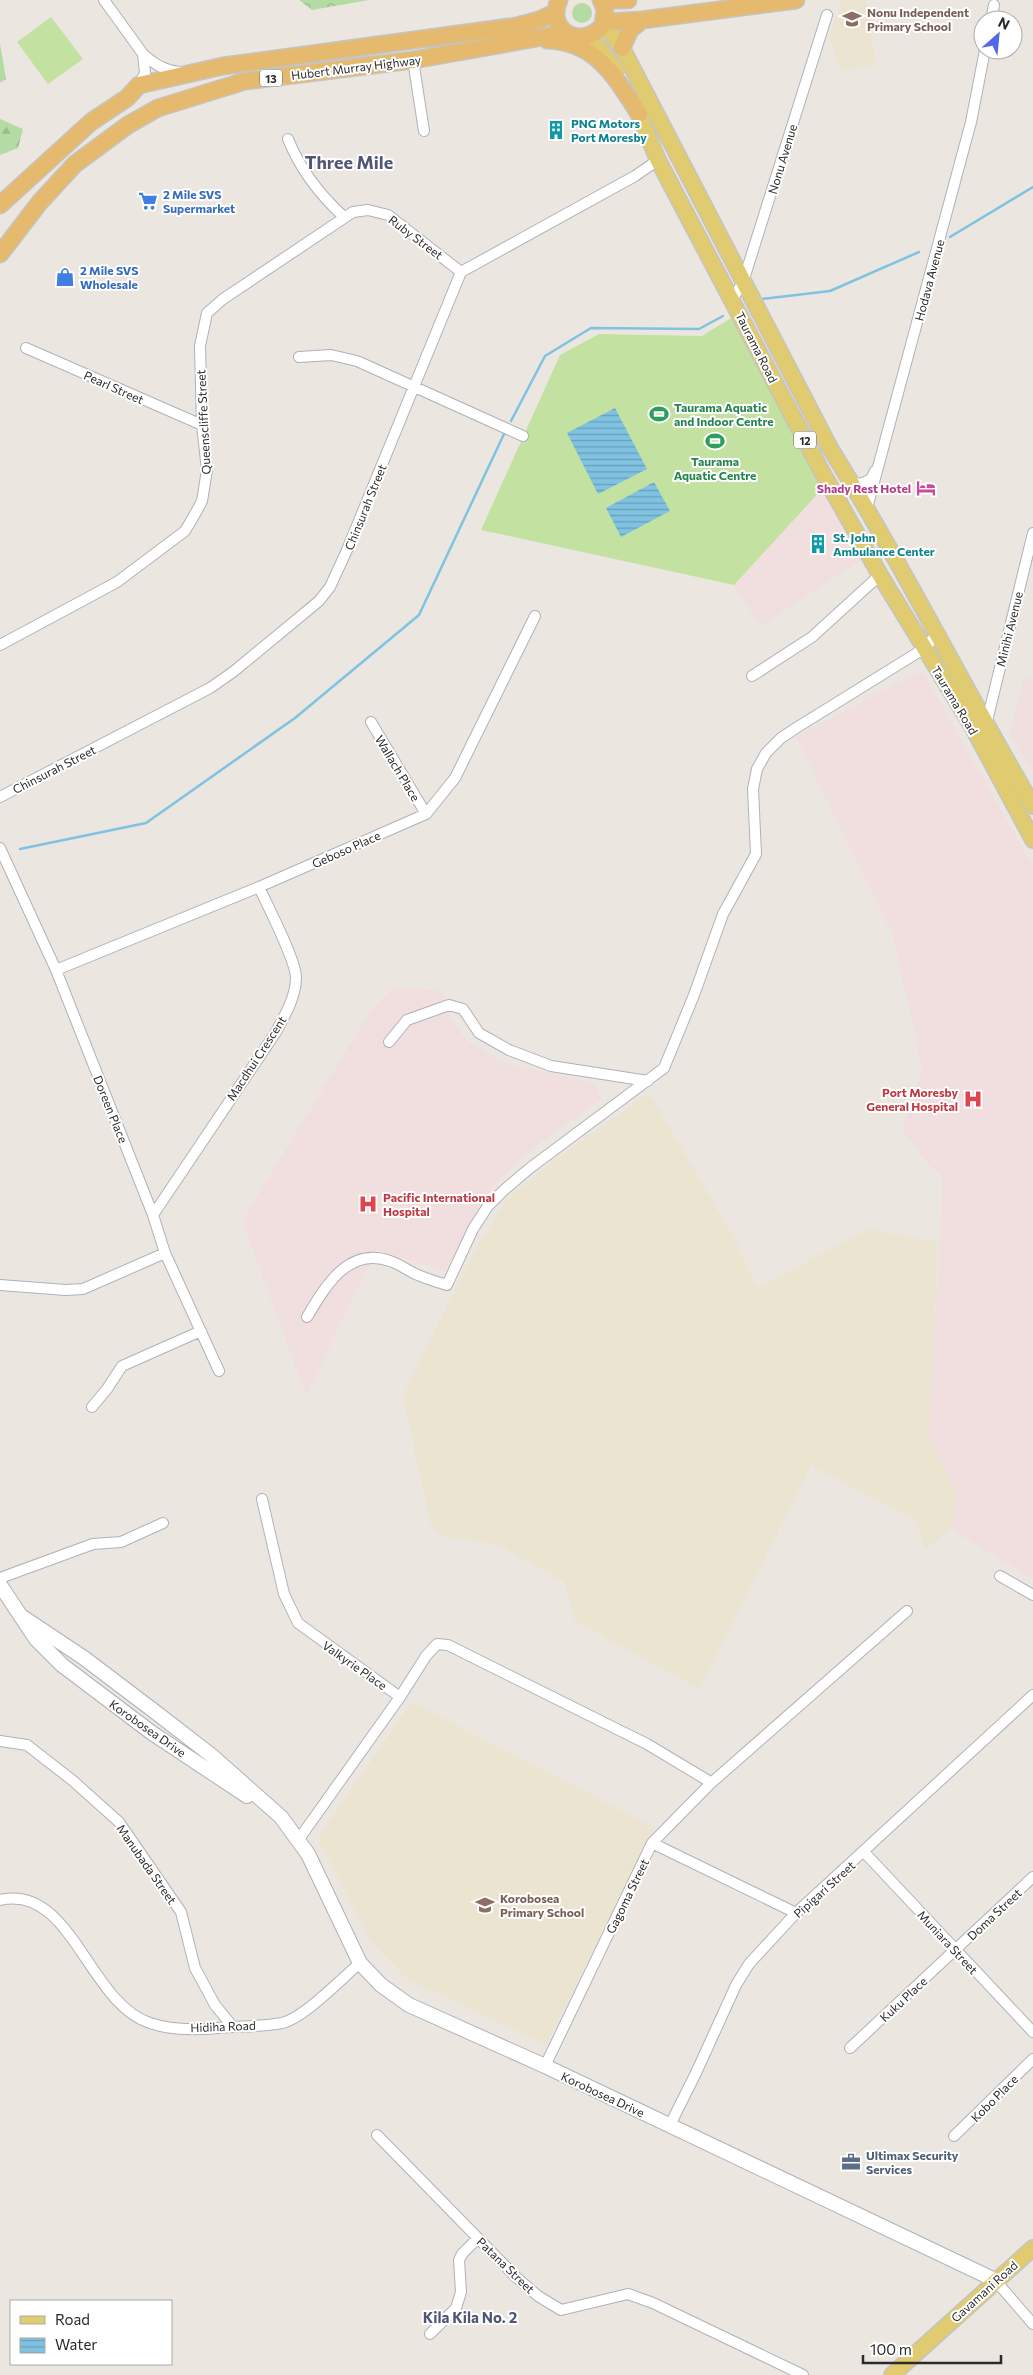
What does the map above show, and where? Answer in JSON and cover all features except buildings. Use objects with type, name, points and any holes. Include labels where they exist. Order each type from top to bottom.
[{"type":"highway","points":[[601,0],[605,9],[604,23]]},
{"type":"highway","points":[[613,0],[628,0]]},
{"type":"highway","points":[[586,37],[604,23],[642,20],[796,0]]},
{"type":"highway","name":"Hubert Murray Highway","points":[[0,205],[91,122],[127,98],[139,85],[223,66],[479,32],[539,20],[554,4]]},
{"type":"highway","name":"13","points":[[554,4],[557,22],[565,33],[572,36],[586,37]]},
{"type":"highway","points":[[622,48],[630,30],[642,20]]},
{"type":"highway","name":"Hubert Murray Highway","points":[[0,253],[40,202],[75,164],[128,125],[158,108],[245,81],[413,60],[565,33]]},
{"type":"highway","points":[[526,40],[564,42],[589,52],[607,66],[639,114]]},
{"type":"main road","name":"Taurama Road","points":[[604,23],[622,48],[830,448],[869,512],[986,725],[1033,806]]},
{"type":"main road","name":"Taurama Road","points":[[586,37],[615,68],[639,114],[658,160],[822,472],[880,575],[972,726],[1033,840]]},
{"type":"main road","points":[[853,525],[869,512]]},
{"type":"main road","name":"Korobosea Drive","points":[[0,1585],[8,1600],[48,1652],[85,1683],[152,1733],[289,1825]]},
{"type":"main road","name":"Korobosea Drive","points":[[21,1616],[78,1654],[169,1722],[254,1792],[289,1825],[299,1839],[360,1963],[381,1985],[409,2005],[545,2066],[995,2280]]},
{"type":"main road","name":"Gavamani Road","points":[[892,2375],[995,2280],[1033,2248]]},
{"type":"street","points":[[104,0],[143,54],[154,64],[167,70],[193,72]]},
{"type":"street","points":[[993,10],[994,5]]},
{"type":"street","name":"Nonu Avenue","points":[[732,300],[743,282],[827,16]]},
{"type":"street","points":[[139,85],[145,74],[143,54]]},
{"type":"street","points":[[413,60],[424,131]]},
{"type":"street","name":"Hodava Avenue","points":[[869,512],[878,467],[971,122],[984,60]]},
{"type":"street","points":[[288,139],[295,157],[325,200],[344,217]]},
{"type":"street","points":[[461,272],[635,176],[658,160]]},
{"type":"street","name":"Queenscliffe Street","points":[[0,645],[117,582],[185,531],[195,514],[204,489],[208,470],[202,424],[200,346],[207,313],[223,298],[344,217],[353,212],[368,210]]},
{"type":"street","name":"Ruby Street","points":[[368,210],[388,214],[461,272]]},
{"type":"street","name":"Chinsurah Street","points":[[0,797],[210,688],[233,672],[319,601],[330,587],[347,550],[461,272]]},
{"type":"street","name":"Pearl Street","points":[[26,348],[202,424]]},
{"type":"street","points":[[299,358],[331,355],[357,361],[523,436]]},
{"type":"street","points":[[851,482],[855,485],[871,479],[878,467]]},
{"type":"street","name":"Minihi Avenue","points":[[986,725],[1033,533]]},
{"type":"street","points":[[752,676],[812,637],[880,575]]},
{"type":"street","name":"Geboso Place","points":[[56,970],[259,888],[426,814],[455,778],[535,616]]},
{"type":"street","points":[[307,1317],[328,1282],[342,1268],[365,1257],[390,1260],[418,1275],[447,1285],[473,1229],[488,1206],[504,1190],[530,1168],[664,1068],[694,995],[723,914],[756,854],[753,789],[757,769],[766,753],[781,738],[796,728],[925,648],[936,635]]},
{"type":"street","name":"Wallach Place","points":[[371,722],[426,814]]},
{"type":"street","name":"Doreen Place","points":[[0,848],[56,970],[153,1216],[165,1252],[219,1370]]},
{"type":"street","name":"Macdhui Crescent","points":[[153,1216],[276,1032],[291,1001],[296,976],[284,940],[259,888]]},
{"type":"street","points":[[389,1042],[407,1020],[449,1005],[463,1010],[479,1033],[509,1050],[551,1066],[648,1081]]},
{"type":"street","points":[[0,1285],[66,1290],[83,1289],[165,1252]]},
{"type":"street","points":[[92,1407],[122,1366],[201,1331]]},
{"type":"street","name":"Valkyrie Place","points":[[262,1499],[284,1594],[298,1623],[400,1697],[299,1839]]},
{"type":"street","points":[[0,1578],[93,1544],[121,1542],[163,1523]]},
{"type":"street","points":[[1000,1576],[1033,1595]]},
{"type":"street","points":[[652,1843],[710,1784],[907,1611]]},
{"type":"street","points":[[400,1697],[426,1656],[437,1644],[448,1645],[647,1744],[691,1769],[710,1784]]},
{"type":"street","name":"Pipigari Street","points":[[670,2125],[736,1985],[749,1964],[796,1913],[1033,1695]]},
{"type":"street","name":"Manubada Street","points":[[0,1741],[11,1741],[27,1745],[104,1807],[119,1822],[181,1912],[195,1968],[215,2005],[233,2027]]},
{"type":"street","name":"Gagoma Street","points":[[545,2066],[652,1843],[796,1913]]},
{"type":"street","name":"Muniara Street","points":[[864,1852],[1033,2032]]},
{"type":"street","name":"Doma Street","points":[[955,1950],[1033,1877]]},
{"type":"street","name":"Hidiha Road","points":[[0,1900],[14,1898],[30,1901],[53,1915],[113,1996],[133,2014],[149,2023],[204,2029],[270,2024],[299,2015],[360,1963]]},
{"type":"street","name":"Kuku Place","points":[[850,2048],[955,1950]]},
{"type":"street","name":"Kobo Place","points":[[954,2136],[1033,2059]]},
{"type":"street","name":"Patana Street","points":[[377,2135],[538,2296],[561,2310],[628,2294],[653,2303],[803,2375]]},
{"type":"street","points":[[430,2334],[456,2308],[461,2292],[459,2260],[462,2254],[478,2238]]},
{"type":"street","points":[[995,2280],[1033,2324]]},
{"type":"shaded area","name":"Nonu Independent Primary School","points":[[841,0],[866,0],[876,65],[841,71],[829,38]]},
{"type":"shaded area","points":[[824,487],[863,559],[760,626],[734,585]]},
{"type":"shaded area","name":"Port Moresby General Hospital","points":[[922,670],[1033,867],[1033,1579],[951,1529],[957,1498],[929,1435],[943,1178],[926,1162],[903,1130],[922,1067],[891,928],[888,926],[796,737]]},
{"type":"shaded area","points":[[1023,677],[1033,680],[1033,772],[1009,733]]},
{"type":"shaded area","name":"Pacific International Hospital","points":[[394,987],[442,991],[451,1019],[466,1040],[502,1062],[596,1084],[601,1099],[533,1148],[493,1186],[445,1271],[377,1250],[306,1395],[242,1221],[370,1012]]},
{"type":"shaded area","points":[[649,1093],[736,1241],[757,1288],[869,1229],[938,1242],[929,1435],[957,1498],[951,1529],[925,1550],[915,1520],[811,1466],[699,1689],[575,1621],[564,1582],[499,1545],[441,1536],[430,1523],[403,1396],[471,1257],[507,1199],[561,1155]]},
{"type":"shaded area","name":"Korobosea Primary School","points":[[411,1702],[655,1827],[546,2045],[407,1979],[372,1942],[318,1839]]},
{"type":"green space","points":[[299,0],[369,0],[312,10]]},
{"type":"green space","points":[[578,3],[586,3],[592,9],[592,17],[586,23],[578,23],[572,17],[572,9]]},
{"type":"green space","points":[[51,17],[83,59],[48,84],[17,42]]},
{"type":"green space","points":[[0,43],[6,79],[0,83]]},
{"type":"green space","points":[[0,119],[23,129],[18,148],[0,155]]},
{"type":"green space","name":"Taurama Aquatic and Indoor Centre","points":[[731,318],[819,474],[824,487],[734,585],[481,530],[560,355],[599,334],[702,336]]},
{"type":"water","points":[[615,408],[647,469],[598,494],[567,433]]},
{"type":"water","points":[[654,482],[670,511],[621,537],[606,508]]},
{"type":"waterway","points":[[950,237],[1033,187]]},
{"type":"waterway","points":[[762,299],[830,291],[919,252]]},
{"type":"waterway","points":[[511,421],[545,356],[591,328],[699,329],[723,316]]},
{"type":"waterway","points":[[20,849],[146,823],[295,718],[419,615],[504,434]]},
{"type":"place","name":"Nonu Independent Primary School","points":[[852,19]]},
{"type":"place","name":"PNG Motors Port Moresby","points":[[556,130]]},
{"type":"place","name":"2 Mile SVS Supermarket","points":[[148,201]]},
{"type":"place","name":"2 Mile SVS Wholesale","points":[[65,277]]},
{"type":"place","name":"Taurama Aquatic and Indoor Centre","points":[[659,414]]},
{"type":"place","name":"Taurama Aquatic Centre","points":[[715,441]]},
{"type":"place","name":"Shady Rest Hotel","points":[[926,488]]},
{"type":"place","name":"St. John Ambulance Center","points":[[818,544]]},
{"type":"place","name":"Port Moresby General Hospital","points":[[973,1099]]},
{"type":"place","name":"Pacific International Hospital","points":[[368,1204]]},
{"type":"place","name":"Korobosea Primary School","points":[[485,1905]]},
{"type":"place","name":"Ultimax Security Services","points":[[851,2162]]},
{"type":"district","name":"Three Mile","points":[[349,162]]},
{"type":"district","name":"Kila Kila No. 2","points":[[470,2317]]}]
